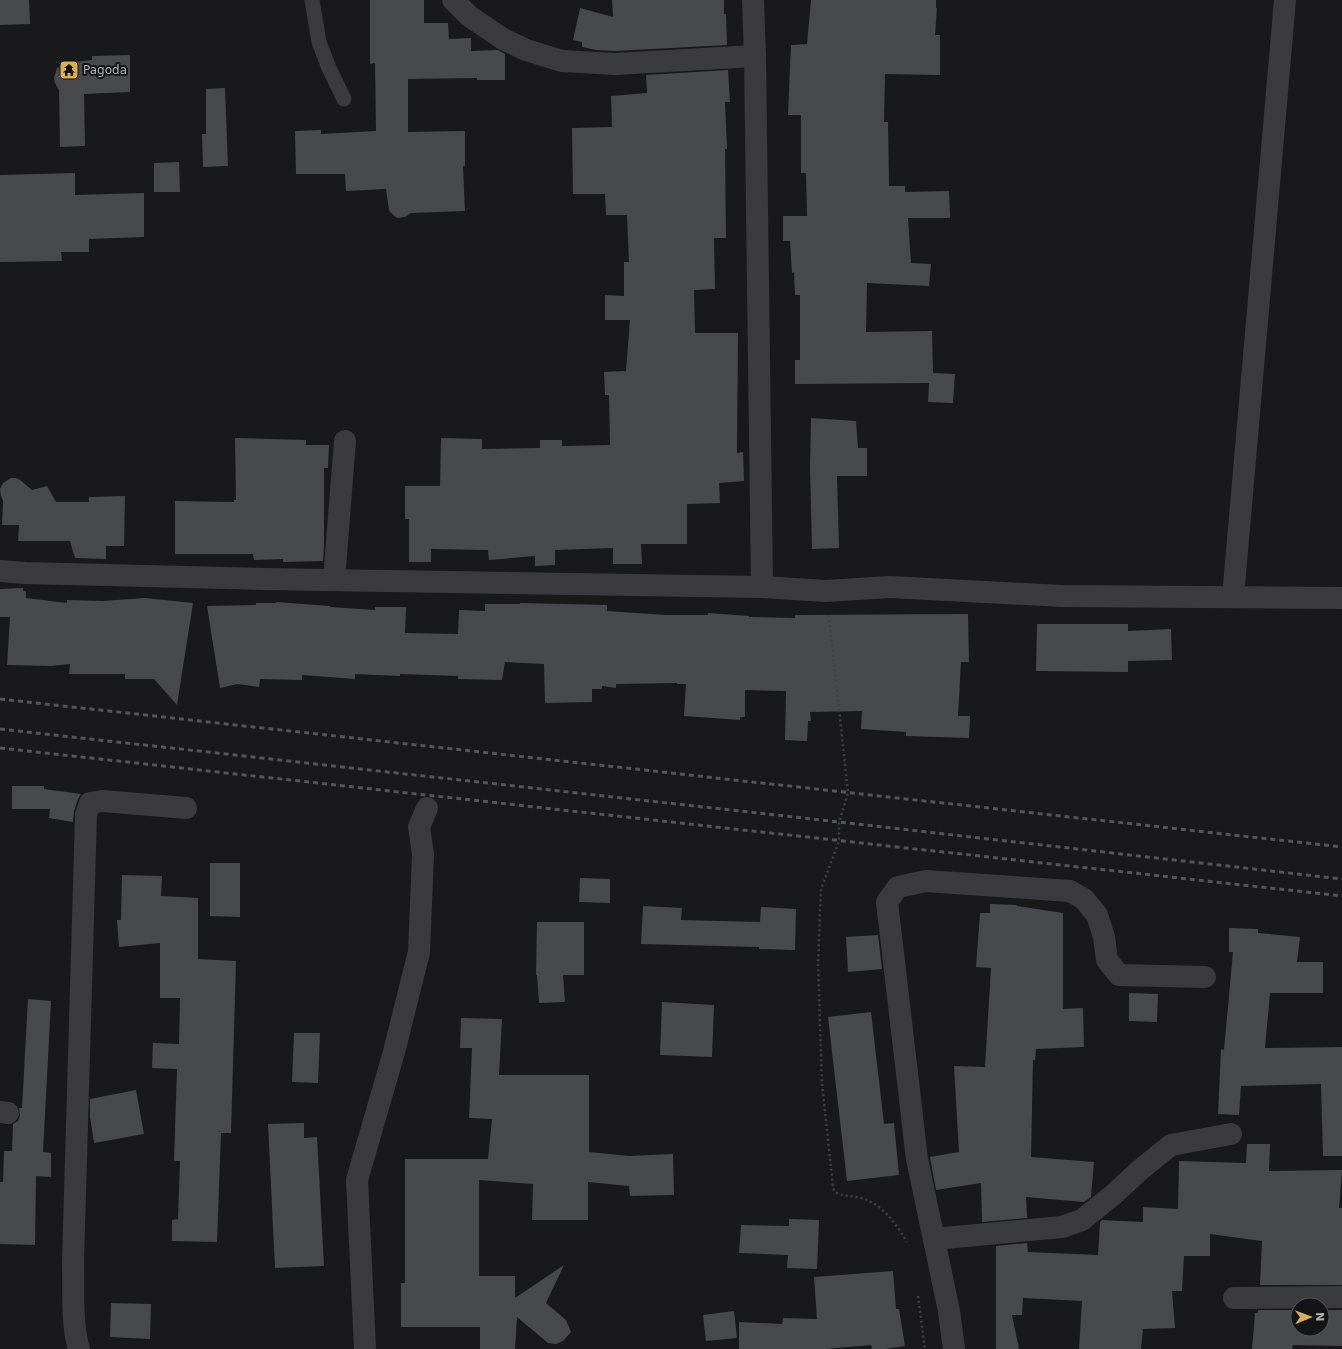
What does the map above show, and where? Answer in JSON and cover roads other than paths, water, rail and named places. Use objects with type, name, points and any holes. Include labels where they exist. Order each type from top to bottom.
[{"type":"street","points":[[453,0],[469,16],[503,39],[526,50],[562,61],[615,64],[755,56]]},
{"type":"street","points":[[753,0],[762,587]]},
{"type":"street","points":[[1233,597],[1285,0]]},
{"type":"street","points":[[334,580],[345,441]]},
{"type":"street","points":[[0,571],[25,573],[334,580],[762,587],[826,591],[890,587],[1062,596],[1342,598]]},
{"type":"street","points":[[79,1349],[76,1341],[73,1262],[86,815],[90,803],[102,801],[186,808]]},
{"type":"street","points":[[365,1349],[357,1180],[394,1052],[419,952],[423,854],[419,827],[427,808]]},
{"type":"street","points":[[954,1349],[949,1311],[917,1159],[887,902],[898,887],[926,881],[1070,891],[1084,899],[1097,915],[1104,937],[1107,960],[1119,975],[1205,977]]},
{"type":"street","points":[[934,1239],[1062,1227],[1082,1220],[1171,1145],[1231,1134]]},
{"type":"street","points":[[1234,1298],[1342,1297]]},
{"type":"lane","points":[[312,0],[319,42],[329,68],[344,99]]},
{"type":"railway","points":[[0,699],[1342,847]]},
{"type":"railway","points":[[0,729],[1342,879]]},
{"type":"railway","points":[[0,748],[1342,896]]},
{"type":"place","name":"Pagoda","points":[[69,70]]}]
